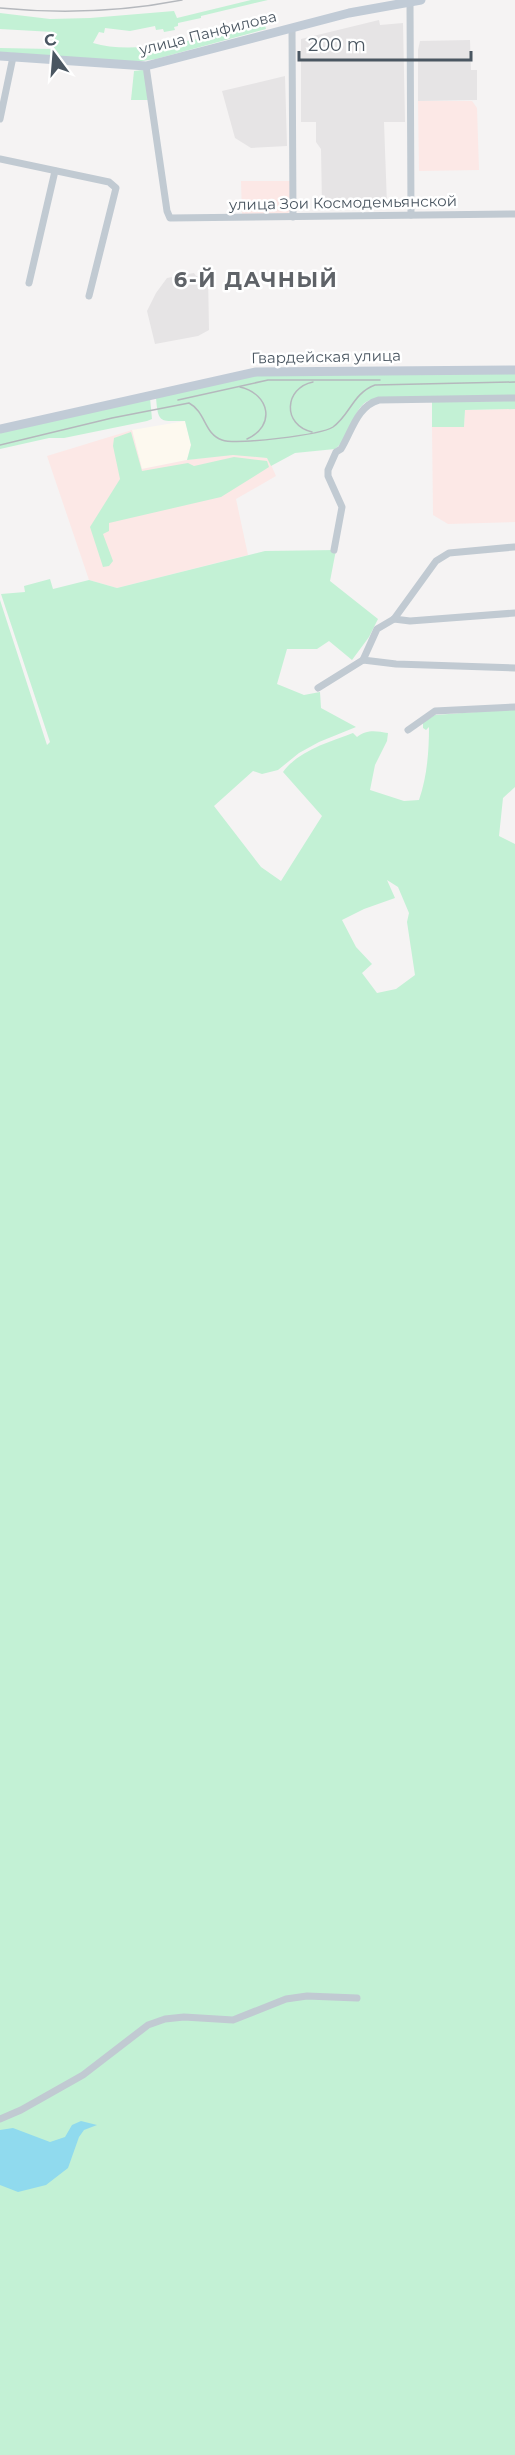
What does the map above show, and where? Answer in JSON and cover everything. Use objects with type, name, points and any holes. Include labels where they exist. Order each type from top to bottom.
[{"type":"street","name":"улица Панфилова","points":[[0,56],[146,66],[349,13],[421,0]]},
{"type":"street","points":[[410,2],[411,215]]},
{"type":"street","points":[[292,28],[294,217]]},
{"type":"street","points":[[0,119],[13,57]]},
{"type":"street","name":"улица Зои Космодемьянской","points":[[146,66],[166,211],[171,218],[515,214]]},
{"type":"street","points":[[0,159],[109,182],[116,188],[89,296]]},
{"type":"street","points":[[29,283],[55,171]]},
{"type":"street","name":"Гвардейская улица","points":[[0,429],[255,372],[515,370]]},
{"type":"street","points":[[334,550],[342,507],[327,470],[363,408],[379,400],[515,398]]},
{"type":"street","points":[[318,688],[363,660],[377,629],[394,619],[436,561],[449,553],[514,546]]},
{"type":"street","points":[[394,619],[410,621],[515,613]]},
{"type":"street","points":[[363,660],[396,664],[515,668]]},
{"type":"street","points":[[408,730],[435,711],[515,707]]},
{"type":"street","points":[[0,2119],[21,2110],[83,2075],[148,2025],[165,2019],[184,2017],[233,2020],[286,1999],[307,1996],[357,1998]]},
{"type":"shaded area","points":[[379,20],[380,25],[403,23],[405,122],[384,122],[387,205],[322,205],[321,149],[316,142],[316,122],[301,122],[301,39]]},
{"type":"shaded area","points":[[470,40],[471,70],[477,70],[477,100],[418,101],[420,41]]},
{"type":"shaded area","points":[[285,76],[287,146],[251,148],[235,138],[222,91]]},
{"type":"shaded area","points":[[418,101],[472,101],[477,108],[479,170],[419,171]]},
{"type":"shaded area","points":[[241,181],[290,181],[291,210],[288,213],[242,214]]},
{"type":"shaded area","points":[[194,273],[196,276],[208,274],[209,330],[198,336],[155,344],[147,311],[156,293],[167,278]]},
{"type":"shaded area","points":[[515,409],[515,522],[448,524],[433,515],[432,427],[464,427],[465,410]]},
{"type":"shaded area","points":[[185,421],[191,445],[187,460],[142,469],[132,430]]},
{"type":"shaded area","points":[[132,430],[142,469],[233,454],[268,458],[276,476],[236,499],[248,555],[117,588],[89,580],[47,456]]},
{"type":"green space","points":[[251,0],[268,0],[178,23],[178,26],[174,27],[175,30],[164,32],[163,29],[156,30],[155,26],[130,31],[105,28],[104,33],[99,32],[93,43],[111,47],[155,46],[202,38],[264,21],[266,29],[156,59],[135,62],[0,52],[0,48],[52,49],[53,32],[0,29],[0,13],[50,19],[174,11],[177,18]]},
{"type":"green space","points":[[143,70],[148,100],[131,100],[134,71]]},
{"type":"green space","points":[[515,373],[515,396],[370,400],[359,409],[345,437],[335,449],[295,453],[271,466],[267,458],[233,455],[187,460],[191,445],[185,421],[162,419],[159,416],[156,397],[254,376]]},
{"type":"green space","points":[[150,398],[152,419],[147,421],[0,449],[0,432]]},
{"type":"green space","points":[[515,401],[515,409],[465,410],[464,427],[432,427],[432,402]]},
{"type":"green space","points":[[131,432],[142,471],[188,463],[194,466],[234,457],[267,461],[269,467],[221,497],[109,523],[109,531],[103,534],[113,561],[109,566],[103,567],[90,527],[120,479],[113,446],[114,438]]},
{"type":"green space","points":[[336,550],[330,581],[378,619],[369,637],[352,660],[329,641],[317,649],[287,649],[277,684],[304,695],[320,692],[321,708],[356,727],[299,753],[278,770],[262,774],[253,771],[214,806],[261,867],[281,881],[322,816],[283,772],[297,758],[353,733],[357,737],[368,732],[388,733],[387,741],[375,765],[370,790],[404,801],[419,800],[426,773],[429,746],[429,727],[426,730],[423,728],[423,722],[435,715],[515,709],[515,787],[503,798],[499,836],[515,844],[515,2455],[0,2455],[0,600],[47,745],[50,742],[1,594],[25,592],[24,586],[50,579],[53,589],[89,580],[117,588],[265,551]],"holes":[[[387,880],[398,887],[409,913],[407,922],[415,975],[396,989],[377,993],[362,973],[372,964],[356,947],[342,920],[395,898]]]},
{"type":"water","points":[[81,2121],[97,2125],[84,2130],[79,2137],[68,2168],[46,2185],[18,2192],[0,2185],[0,2130],[13,2128],[50,2142],[65,2137],[72,2125]]},
{"type":"tram line","points":[[178,400],[268,380],[380,380]]},
{"type":"tram line","points":[[312,432],[295,422],[290,407],[296,391],[313,382]]},
{"type":"tram line","points":[[0,445],[112,418],[189,403],[199,412],[212,433],[222,440],[278,438],[313,433],[333,427],[362,393],[375,385],[515,382]]},
{"type":"tram line","points":[[240,387],[258,396],[266,411],[262,426],[247,439]]},
{"type":"railway","points":[[0,8],[91,11],[182,0]]},
{"type":"district","name":"6-Й ДАЧНЫЙ","points":[[256,280]]}]
